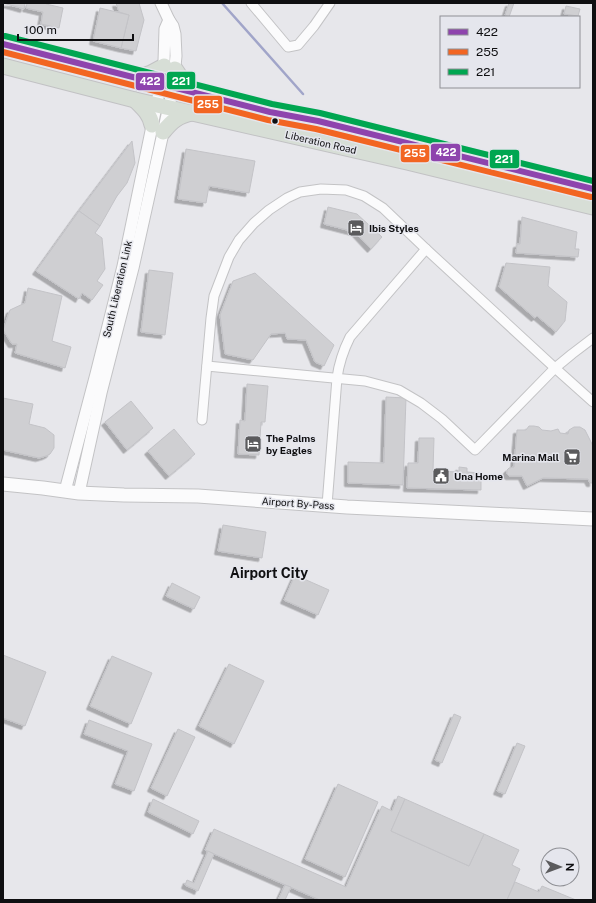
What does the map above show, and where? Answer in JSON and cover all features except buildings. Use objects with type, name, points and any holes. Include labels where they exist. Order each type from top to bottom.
[{"type":"highway","name":"Liberation Road","points":[[3,44],[137,78],[192,112],[392,158],[593,207]]},
{"type":"highway","name":"Liberation Road","points":[[3,66],[135,100],[196,94],[270,112],[318,121],[593,189]]},
{"type":"highway","points":[[137,78],[170,68],[196,94]]},
{"type":"highway","points":[[30,73],[47,71],[256,114],[270,112]]},
{"type":"highway","points":[[135,100],[158,128],[192,112]]},
{"type":"main road","name":"Airport By-Pass","points":[[3,484],[79,493],[124,496],[198,496],[327,505],[593,519]]},
{"type":"street","name":"South Liberation Link","points":[[65,491],[96,374],[165,96],[175,34],[173,26],[161,3]]},
{"type":"street","points":[[251,3],[288,47],[298,45],[314,26],[330,3]]},
{"type":"street","name":"South Liberation Link","points":[[79,493],[101,393],[133,268],[158,128]]},
{"type":"street","points":[[202,420],[214,296],[229,257],[239,240],[254,223],[269,210],[287,198],[300,192],[321,189],[346,190],[364,196],[383,208],[593,402]]},
{"type":"street","points":[[327,505],[337,378],[341,357],[350,338],[426,249]]},
{"type":"street","points":[[207,366],[365,381],[399,390],[421,403],[442,419],[475,450],[555,368],[593,338]]},
{"type":"waterway","points":[[222,3],[303,94]]},
{"type":"transit line","name":"221","points":[[5,36],[272,104],[320,113],[593,181]]},
{"type":"transit line","name":"422","points":[[3,44],[270,112],[318,121],[593,189]]},
{"type":"transit line","name":"255","points":[[3,52],[268,120],[316,129],[591,197]]},
{"type":"place","name":"Ibis Styles","points":[[356,228]]},
{"type":"place","name":"The Palms by Eagles","points":[[253,444]]},
{"type":"place","name":"Marina Mall","points":[[572,457]]},
{"type":"place","name":"Una Home","points":[[441,476]]},
{"type":"district","name":"Airport City","points":[[269,573]]}]
